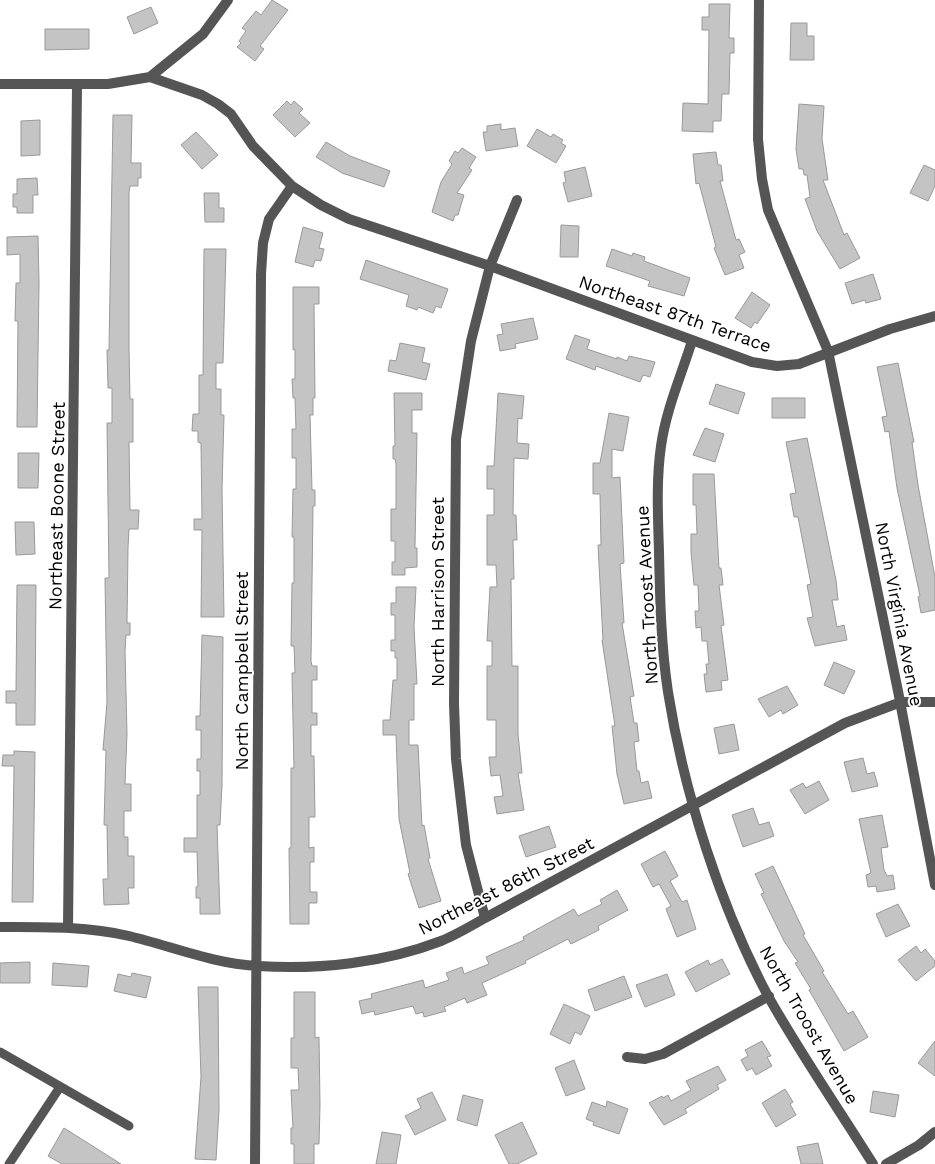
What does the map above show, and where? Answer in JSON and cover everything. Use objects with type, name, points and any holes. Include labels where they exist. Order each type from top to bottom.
[{"type":"street","points":[[0,84],[77,85],[122,83],[150,77],[202,34],[228,0]]},
{"type":"street","points":[[759,0],[758,139],[762,179],[768,210],[828,351]]},
{"type":"street","name":"Northeast 87th Terrace","points":[[150,77],[202,95],[231,114],[253,146],[292,186],[321,205],[349,219],[490,266],[752,362],[777,366],[799,364],[828,351],[935,316]]},
{"type":"street","name":"Northeast Boone Street","points":[[68,928],[77,85]]},
{"type":"street","name":"North Campbell Street","points":[[254,1164],[261,274],[263,243],[270,219],[292,186]]},
{"type":"street","points":[[490,266],[517,200]]},
{"type":"street","name":"North Harrison Street","points":[[485,918],[473,878],[466,845],[456,760],[454,704],[454,472],[462,388],[471,341],[490,266]]},
{"type":"street","name":"North Troost Avenue","points":[[692,341],[667,418],[661,447],[657,500],[660,598],[667,683],[679,745],[709,857],[744,945],[769,996],[873,1164]]},
{"type":"street","name":"North Virginia Avenue","points":[[828,351],[901,702],[935,885]]},
{"type":"street","name":"Northeast 86th Street","points":[[0,928],[96,930],[130,936],[190,954],[257,966],[335,965],[381,957],[442,940],[845,723],[901,702],[935,702]]},
{"type":"street","points":[[627,1057],[645,1058],[663,1054],[769,996]]},
{"type":"street","points":[[886,1164],[919,1145],[935,1132]]},
{"type":"lane","points":[[0,1052],[129,1126]]},
{"type":"lane","points":[[9,1164],[60,1087]]},
{"type":"building","points":[[272,0],[288,10],[260,46],[264,49],[255,61],[237,47],[241,43],[239,41],[246,31],[242,28],[256,11],[261,15]]},
{"type":"building","points":[[709,4],[730,4],[729,38],[734,38],[734,53],[730,53],[729,94],[722,94],[721,121],[713,121],[713,132],[682,131],[683,103],[708,104],[709,30],[702,30],[702,17],[709,17]]},
{"type":"building","points":[[151,7],[158,23],[134,34],[127,17]]},
{"type":"building","points":[[791,23],[807,23],[807,36],[814,36],[814,60],[790,60]]},
{"type":"building","points":[[45,29],[89,29],[89,49],[45,50]]},
{"type":"building","points":[[287,101],[291,105],[294,101],[303,109],[299,113],[310,123],[295,137],[273,115]]},
{"type":"building","points":[[799,104],[824,106],[822,139],[828,180],[823,180],[844,235],[847,233],[860,258],[840,269],[817,231],[805,199],[810,197],[807,175],[804,175],[803,169],[799,169],[796,149]]},
{"type":"building","points":[[113,115],[132,115],[131,163],[141,163],[141,178],[138,178],[138,186],[130,186],[129,192],[129,350],[130,399],[133,399],[133,442],[129,442],[130,510],[139,510],[138,529],[129,529],[127,623],[130,623],[130,635],[126,635],[125,651],[127,734],[125,784],[131,784],[131,811],[124,811],[124,837],[128,837],[128,856],[134,856],[134,888],[128,888],[129,904],[104,905],[103,879],[108,879],[107,825],[104,825],[106,750],[103,750],[107,702],[105,578],[109,578],[107,423],[112,423],[112,388],[108,388],[107,350],[109,350]]},
{"type":"building","points":[[40,120],[40,155],[21,156],[21,121]]},
{"type":"building","points":[[501,124],[501,130],[515,128],[518,146],[486,151],[483,132],[487,132],[487,126]]},
{"type":"building","points":[[537,129],[551,137],[553,134],[563,140],[561,143],[566,146],[556,163],[527,146]]},
{"type":"building","points":[[196,132],[218,155],[202,169],[181,145]]},
{"type":"building","points":[[326,142],[350,156],[390,171],[384,187],[342,173],[316,157]]},
{"type":"building","points":[[462,148],[476,157],[469,168],[472,170],[457,193],[464,195],[458,215],[455,215],[453,221],[432,212],[441,182],[452,164],[449,161],[455,151],[458,153]]},
{"type":"building","points":[[716,152],[718,165],[721,165],[723,181],[720,181],[736,240],[739,239],[745,252],[739,255],[744,268],[725,275],[714,248],[716,247],[699,183],[696,184],[693,154]]},
{"type":"building","points":[[924,165],[935,170],[935,186],[928,201],[910,193]]},
{"type":"building","points":[[585,167],[592,196],[568,202],[563,183],[566,182],[564,172]]},
{"type":"building","points":[[37,178],[38,195],[33,195],[33,213],[17,213],[17,207],[13,207],[13,194],[17,194],[17,179]]},
{"type":"building","points":[[204,193],[219,193],[219,208],[224,208],[224,222],[205,222]]},
{"type":"building","points":[[561,225],[579,226],[578,257],[560,257]]},
{"type":"building","points":[[303,227],[323,233],[319,248],[324,249],[321,261],[315,260],[313,267],[295,262]]},
{"type":"building","points":[[38,236],[37,427],[17,427],[18,321],[15,321],[16,283],[20,283],[20,254],[7,255],[7,237]]},
{"type":"building","points":[[204,249],[226,249],[223,363],[216,363],[216,389],[221,389],[221,415],[224,415],[222,489],[224,617],[201,617],[202,530],[194,530],[194,519],[202,519],[201,443],[198,442],[198,431],[192,431],[193,414],[199,414],[199,375],[203,375]]},
{"type":"building","points":[[612,249],[632,256],[633,253],[645,257],[644,261],[690,278],[684,296],[648,286],[650,281],[606,266]]},
{"type":"building","points":[[366,260],[448,289],[441,308],[436,306],[433,313],[418,307],[417,310],[406,306],[409,295],[360,279]]},
{"type":"building","points":[[873,274],[881,299],[866,303],[865,300],[852,304],[845,283]]},
{"type":"building","points":[[293,287],[319,287],[319,304],[314,304],[315,398],[313,398],[313,415],[310,415],[312,490],[315,490],[315,506],[313,506],[311,661],[312,666],[317,666],[317,680],[312,680],[312,713],[317,713],[317,725],[311,725],[311,756],[314,756],[315,817],[309,817],[309,848],[314,847],[314,862],[310,862],[310,892],[317,892],[317,903],[309,903],[309,924],[290,924],[291,768],[294,768],[292,673],[295,673],[294,646],[291,646],[292,583],[294,583],[294,537],[292,537],[293,489],[296,489],[296,458],[292,458],[292,429],[296,429],[292,379],[295,379]]},
{"type":"building","points":[[752,292],[770,305],[757,324],[755,322],[751,328],[735,318]]},
{"type":"building","points":[[533,318],[538,339],[515,344],[516,348],[500,351],[497,335],[503,334],[501,324]]},
{"type":"building","points":[[575,335],[590,340],[587,349],[627,361],[629,356],[655,362],[650,377],[643,375],[640,382],[596,366],[595,370],[566,359]]},
{"type":"building","points":[[400,343],[425,348],[422,362],[430,364],[426,380],[388,371],[390,360],[396,361]]},
{"type":"building","points":[[898,363],[914,442],[912,442],[918,485],[935,577],[935,610],[921,613],[918,597],[920,596],[897,488],[889,431],[885,432],[882,417],[887,416],[877,367]]},
{"type":"building","points":[[716,384],[745,393],[738,414],[709,404]]},
{"type":"building","points":[[394,393],[422,393],[422,410],[412,410],[412,433],[417,433],[415,548],[417,548],[417,567],[405,568],[405,575],[392,575],[392,562],[395,562],[395,541],[391,541],[391,509],[396,509],[396,464],[395,459],[393,459],[393,446],[395,446]]},
{"type":"building","points":[[498,393],[524,396],[522,419],[518,418],[517,443],[529,444],[528,459],[514,458],[513,515],[516,515],[517,540],[513,540],[514,579],[511,579],[512,666],[518,666],[518,734],[522,773],[518,773],[524,810],[497,814],[494,797],[503,796],[500,775],[491,776],[489,757],[496,757],[496,720],[487,720],[487,666],[492,666],[492,641],[487,641],[490,587],[497,587],[496,565],[487,565],[487,515],[494,515],[494,489],[487,489],[487,466],[494,466]]},
{"type":"building","points":[[772,398],[805,398],[805,418],[772,418]]},
{"type":"building","points":[[609,413],[629,417],[623,451],[612,449],[612,478],[620,477],[624,563],[620,564],[624,623],[622,623],[634,696],[630,697],[634,723],[637,723],[639,741],[634,742],[637,771],[639,771],[641,783],[648,781],[652,798],[624,804],[617,774],[612,726],[615,726],[602,640],[598,545],[601,545],[600,494],[593,494],[593,463],[600,463]]},
{"type":"building","points":[[705,428],[724,434],[715,462],[693,455]]},
{"type":"building","points":[[807,438],[836,580],[838,600],[832,600],[837,627],[844,625],[847,640],[815,646],[807,618],[813,617],[807,585],[811,584],[798,517],[794,517],[790,494],[796,493],[786,442]]},
{"type":"building","points":[[18,453],[39,453],[38,488],[18,488]]},
{"type":"building","points":[[693,474],[714,474],[719,568],[721,568],[723,585],[719,585],[724,625],[721,626],[728,680],[721,681],[722,690],[706,692],[704,674],[707,674],[706,664],[709,664],[707,641],[702,641],[701,627],[696,628],[695,611],[699,611],[698,585],[694,585],[691,552],[691,534],[697,534],[696,505],[693,505]]},
{"type":"building","points":[[15,522],[34,522],[35,554],[16,555]]},
{"type":"building","points":[[17,585],[36,585],[35,725],[16,725],[16,703],[6,703],[6,691],[16,691]]},
{"type":"building","points":[[396,587],[416,587],[414,627],[417,684],[414,684],[414,720],[409,720],[409,745],[418,745],[422,826],[424,825],[430,858],[428,859],[441,901],[419,908],[408,874],[410,873],[399,819],[396,735],[383,735],[383,720],[390,720],[393,680],[397,680],[397,658],[395,658],[395,651],[391,651],[391,640],[395,640],[395,615],[391,615],[391,603],[396,603]]},
{"type":"building","points":[[202,635],[223,637],[222,785],[220,825],[217,825],[220,914],[200,914],[200,898],[196,898],[196,887],[198,886],[197,852],[184,852],[184,838],[197,838],[197,795],[200,795],[200,771],[197,771],[197,759],[201,759],[201,730],[196,730],[196,716],[200,716]]},
{"type":"building","points":[[834,662],[855,671],[844,694],[824,685]]},
{"type":"building","points":[[787,686],[798,705],[783,714],[781,710],[769,717],[758,699]]},
{"type":"building","points":[[734,724],[739,750],[719,754],[714,728]]},
{"type":"building","points":[[14,751],[35,752],[33,902],[12,902],[14,766],[2,766],[3,755],[14,755]]},
{"type":"building","points":[[863,758],[867,774],[874,772],[878,786],[852,792],[844,762]]},
{"type":"building","points":[[819,781],[829,800],[805,814],[790,790],[803,783],[806,788]]},
{"type":"building","points":[[753,808],[759,825],[769,822],[774,836],[743,847],[732,815]]},
{"type":"building","points":[[882,815],[888,847],[881,848],[884,870],[887,876],[893,875],[895,889],[877,892],[876,886],[868,887],[866,875],[871,873],[859,819]]},
{"type":"building","points":[[549,826],[556,847],[526,857],[519,836]]},
{"type":"building","points":[[665,851],[678,876],[670,881],[682,902],[687,900],[696,929],[677,937],[666,909],[671,906],[659,884],[653,887],[641,864]]},
{"type":"building","points":[[773,866],[805,934],[803,935],[824,971],[822,972],[848,1014],[853,1011],[868,1037],[844,1051],[809,990],[811,989],[795,963],[798,962],[784,941],[761,894],[764,893],[755,874]]},
{"type":"building","points":[[617,890],[628,910],[598,926],[599,930],[571,944],[568,939],[525,961],[526,963],[482,983],[487,995],[467,1003],[465,998],[444,1007],[446,1011],[424,1017],[423,1012],[416,1014],[413,1006],[375,1015],[374,1011],[362,1014],[359,1001],[372,998],[371,994],[423,980],[425,988],[449,980],[446,973],[462,967],[464,974],[489,964],[486,957],[524,940],[523,937],[574,909],[578,916],[602,904],[600,900]]},
{"type":"building","points":[[898,904],[910,926],[886,937],[876,914]]},
{"type":"building","points":[[916,946],[921,953],[925,949],[935,961],[935,966],[916,981],[898,960]]},
{"type":"building","points":[[722,959],[730,974],[696,992],[685,972],[708,960],[710,965]]},
{"type":"building","points":[[30,962],[30,983],[0,983],[0,963]]},
{"type":"building","points":[[53,963],[89,966],[87,987],[52,985]]},
{"type":"building","points":[[132,973],[151,977],[146,998],[114,991],[118,974],[131,977]]},
{"type":"building","points":[[667,974],[675,995],[645,1007],[636,985]]},
{"type":"building","points":[[624,976],[632,997],[595,1011],[588,990]]},
{"type":"building","points":[[198,987],[218,987],[219,1110],[216,1160],[195,1159],[201,1077]]},
{"type":"building","points":[[294,992],[315,992],[315,1038],[319,1037],[320,1105],[319,1144],[314,1144],[314,1164],[294,1164],[294,1144],[291,1144],[291,1128],[293,1128],[291,1090],[299,1090],[298,1068],[291,1068],[291,1038],[294,1038]]},
{"type":"building","points":[[564,1004],[590,1016],[581,1035],[575,1032],[570,1044],[550,1034]]},
{"type":"building","points":[[762,1041],[771,1056],[767,1057],[772,1066],[756,1075],[752,1068],[747,1071],[741,1060],[748,1056],[745,1050]]},
{"type":"building","points":[[935,1041],[935,1076],[918,1063]]},
{"type":"building","points":[[574,1060],[585,1089],[566,1096],[555,1068]]},
{"type":"building","points":[[718,1066],[726,1080],[717,1085],[719,1089],[685,1109],[687,1113],[664,1125],[649,1103],[668,1095],[671,1101],[691,1090],[686,1081]]},
{"type":"building","points":[[785,1089],[793,1102],[790,1104],[796,1115],[776,1127],[762,1103]]},
{"type":"building","points":[[873,1091],[899,1095],[895,1117],[870,1112]]},
{"type":"building","points":[[432,1092],[446,1120],[415,1135],[405,1116],[421,1108],[417,1099]]},
{"type":"building","points":[[463,1095],[483,1100],[477,1126],[457,1120]]},
{"type":"building","points":[[607,1101],[628,1109],[619,1134],[593,1125],[594,1122],[586,1119],[592,1102],[606,1107]]},
{"type":"building","points":[[522,1122],[537,1154],[517,1164],[509,1164],[495,1135]]},
{"type":"building","points":[[64,1128],[121,1164],[62,1164],[48,1156]]},
{"type":"building","points":[[382,1132],[401,1135],[396,1164],[376,1164]]},
{"type":"building","points":[[818,1143],[823,1164],[801,1164],[797,1147]]}]
